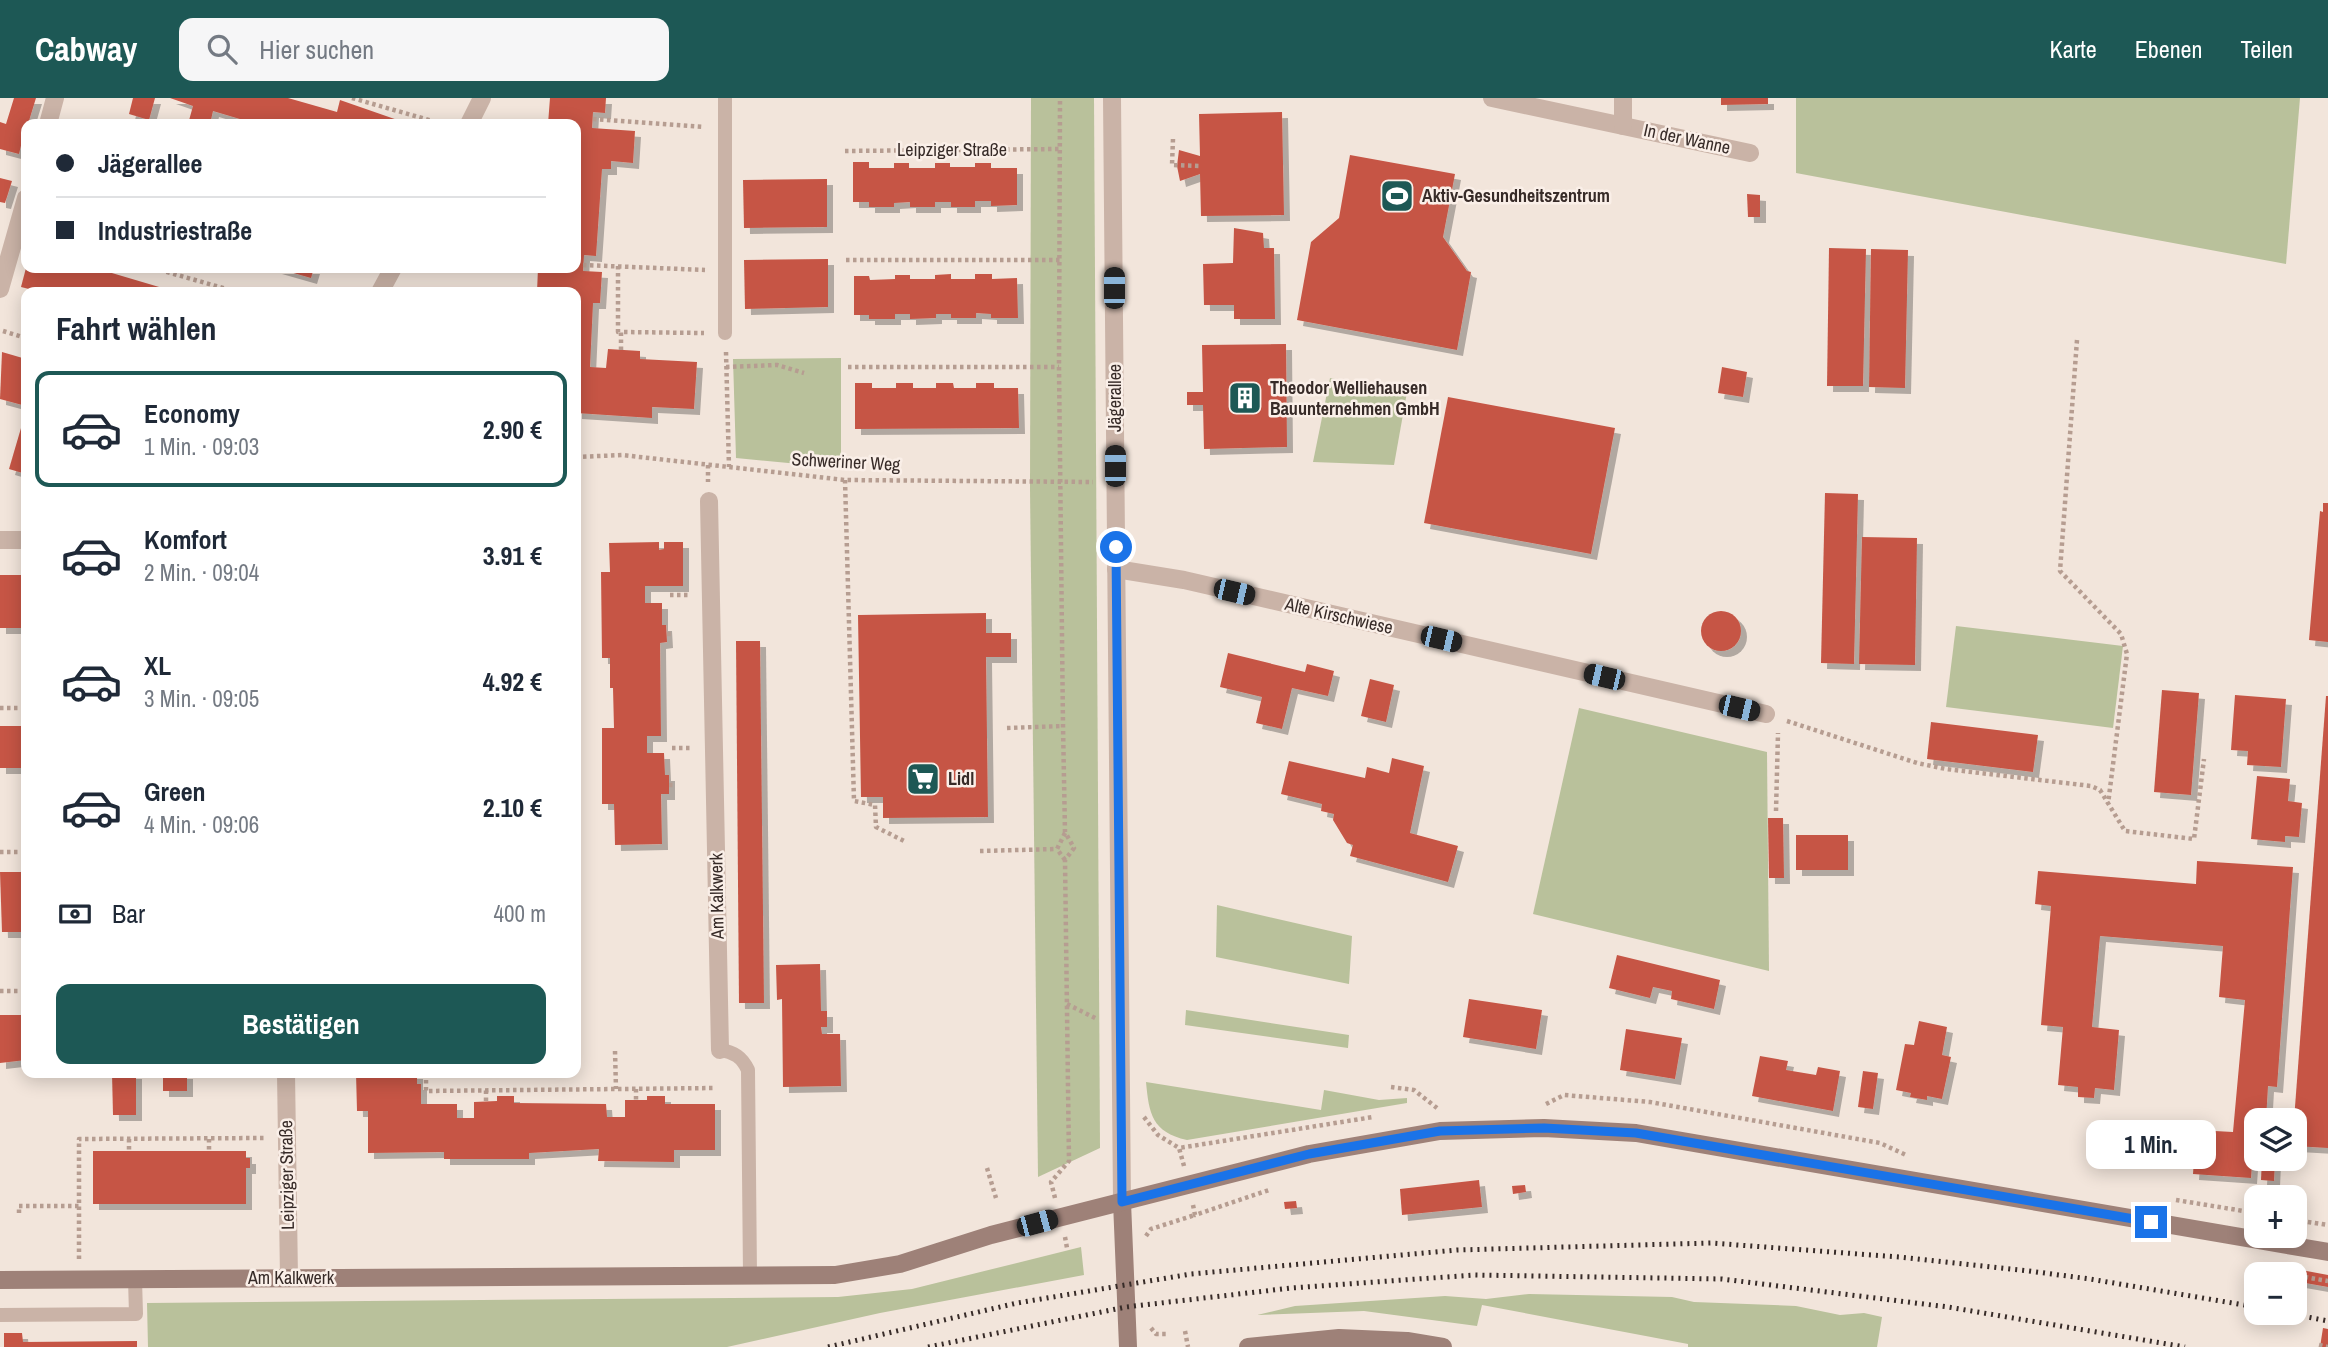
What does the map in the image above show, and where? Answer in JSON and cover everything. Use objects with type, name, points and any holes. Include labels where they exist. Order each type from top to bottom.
[{"type":"street","points":[[49,119],[55,98]]},
{"type":"street","points":[[472,119],[482,98]]},
{"type":"street","name":"Jägerallee","points":[[1112,98],[1122,1202]]},
{"type":"street","name":"In der Wanne","points":[[1492,98],[1750,153]]},
{"type":"street","name":"In der Wanne","points":[[1623,98],[1623,126]]},
{"type":"street","points":[[0,289],[21,216]]},
{"type":"street","name":"Am Kalkwerk","points":[[709,500],[720,1050]]},
{"type":"street","points":[[0,540],[21,540]]},
{"type":"street","name":"Alte Kirschwiese","points":[[1116,569],[1184,580],[1772,716]]},
{"type":"street","name":"Leipziger Straße","points":[[286,1078],[289,1278]]},
{"type":"street","name":"Am Kalkwerk","points":[[0,1280],[835,1275],[881,1269],[1060,1216],[1309,1154],[1440,1131],[1544,1128],[1636,1133],[2328,1252]]},
{"type":"street","points":[[1122,1202],[1128,1347]]},
{"type":"street","points":[[1248,1347],[1339,1338],[1407,1340],[1443,1347]]},
{"type":"lane","points":[[724,98],[725,333]]},
{"type":"lane","name":"Am Kalkwerk","points":[[720,1050],[738,1056],[748,1070],[750,1275]]},
{"type":"lane","points":[[0,1315],[136,1314],[135,1279]]},
{"type":"path","points":[[352,98],[426,119]]},
{"type":"path","points":[[1057,849],[1065,832],[1059,367],[1060,98]]},
{"type":"path","points":[[593,119],[724,129]]},
{"type":"path","points":[[1173,139],[1172,165],[1200,166]]},
{"type":"path","name":"Leipziger Straße","points":[[845,151],[1059,149]]},
{"type":"path","points":[[846,260],[1060,260]]},
{"type":"path","points":[[583,265],[725,271]]},
{"type":"path","points":[[618,267],[618,331],[621,332],[621,350]]},
{"type":"path","points":[[170,273],[220,287]]},
{"type":"path","points":[[3,331],[21,336]]},
{"type":"path","points":[[621,332],[725,333],[729,467]]},
{"type":"path","points":[[2077,340],[2060,571],[2121,634],[2126,644],[2127,654],[2108,805]]},
{"type":"path","points":[[726,367],[778,365],[804,373]]},
{"type":"path","points":[[848,367],[1059,367]]},
{"type":"path","name":"Schweriner Weg","points":[[581,457],[622,456],[845,480],[1115,482]]},
{"type":"path","points":[[845,480],[854,801],[875,805],[876,827],[906,842]]},
{"type":"path","points":[[0,708],[21,708]]},
{"type":"path","points":[[1776,811],[1772,716],[1917,763],[1946,769],[2091,786],[2100,790],[2125,831],[2194,839],[2204,759]]},
{"type":"path","points":[[1007,728],[1063,726]]},
{"type":"path","points":[[1065,832],[1074,848],[1065,860]]},
{"type":"path","points":[[980,851],[1057,849]]},
{"type":"path","points":[[1057,849],[1065,860],[1069,1161],[1051,1182],[1060,1216]]},
{"type":"path","points":[[0,852],[21,852]]},
{"type":"path","points":[[0,991],[21,991]]},
{"type":"path","points":[[1067,1004],[1120,1030]]},
{"type":"path","points":[[615,1051],[616,1089]]},
{"type":"path","points":[[426,1078],[426,1091],[714,1088]]},
{"type":"path","points":[[636,1089],[636,1100]]},
{"type":"path","points":[[485,1101],[486,1090]]},
{"type":"path","points":[[79,1259],[79,1139],[287,1139]]},
{"type":"path","points":[[129,1139],[129,1150]]},
{"type":"path","points":[[208,1139],[209,1152]]},
{"type":"path","points":[[988,1168],[996,1198]]},
{"type":"path","points":[[1189,1185],[1195,1216]]},
{"type":"path","points":[[1144,1243],[1151,1229],[1279,1187]]},
{"type":"path","points":[[19,1213],[19,1206],[79,1206]]},
{"type":"path","points":[[2307,1222],[2328,1225]]},
{"type":"path","points":[[2307,1277],[2328,1281]]},
{"type":"path","points":[[1185,1331],[1188,1347]]},
{"type":"path","points":[[2319,1345],[2328,1347]]},
{"type":"green space","points":[[1031,98],[1094,98],[1100,1148],[1038,1177],[1030,489]]},
{"type":"green space","points":[[1796,98],[2300,98],[2286,264],[1796,173]]},
{"type":"green space","points":[[841,358],[841,468],[736,458],[733,359]]},
{"type":"green space","points":[[1330,378],[1407,392],[1394,465],[1313,462]]},
{"type":"green space","points":[[1956,626],[2123,646],[2113,728],[1946,707]]},
{"type":"green space","points":[[1579,708],[1767,752],[1769,971],[1533,914]]},
{"type":"green space","points":[[1217,905],[1352,936],[1349,984],[1216,957]]},
{"type":"green space","points":[[1186,1010],[1349,1035],[1348,1048],[1185,1025]]},
{"type":"green space","points":[[1146,1082],[1321,1110],[1324,1090],[1379,1100],[1407,1098],[1407,1103],[1187,1140],[1166,1132],[1154,1120]]},
{"type":"green space","points":[[1081,1247],[1084,1275],[880,1313],[727,1347],[148,1347],[147,1303],[838,1297],[912,1289]]},
{"type":"green space","points":[[1529,1294],[1672,1297],[1694,1302],[1796,1306],[1840,1315],[1864,1313],[1882,1317],[1877,1347],[1688,1347],[1688,1344],[1482,1305],[1477,1326],[1364,1311],[1257,1315],[1295,1306],[1445,1296],[1486,1299]]},
{"type":"building","points":[[14,98],[36,98],[30,119],[21,119],[19,154],[0,149],[0,122],[6,124]]},
{"type":"building","points":[[133,98],[155,98],[149,119],[129,114]]},
{"type":"building","points":[[170,98],[288,98],[337,112],[340,100],[395,119],[240,119],[213,111],[211,119],[189,119],[193,106]]},
{"type":"building","points":[[550,98],[606,98],[605,113],[593,112],[592,128],[635,131],[633,163],[611,161],[611,169],[602,169],[596,256],[584,255],[583,271],[602,272],[600,303],[593,303],[590,367],[606,368],[608,349],[640,351],[640,359],[697,362],[694,409],[652,407],[652,418],[581,413],[581,287],[537,287],[538,273],[581,273],[581,119],[548,119]]},
{"type":"building","points":[[1721,98],[1768,98],[1768,104],[1721,105]]},
{"type":"building","points":[[1282,112],[1284,215],[1201,216],[1200,174],[1180,181],[1177,166],[1179,150],[1200,156],[1199,114]]},
{"type":"building","points":[[1350,155],[1455,174],[1443,237],[1467,271],[1471,272],[1457,350],[1297,320],[1311,242],[1339,218]]},
{"type":"building","points":[[853,162],[869,162],[869,168],[894,168],[894,163],[909,163],[909,168],[935,168],[935,163],[950,163],[950,167],[975,167],[975,163],[991,163],[991,168],[1017,168],[1017,205],[991,206],[991,201],[975,201],[975,207],[951,207],[951,202],[935,202],[935,207],[910,207],[910,202],[894,203],[894,207],[869,207],[869,202],[853,202]]},
{"type":"building","points":[[0,178],[12,181],[5,203],[0,202]]},
{"type":"building","points":[[827,179],[827,227],[744,228],[743,180]]},
{"type":"building","points":[[1747,194],[1760,195],[1760,217],[1748,217]]},
{"type":"building","points":[[1234,228],[1263,233],[1264,248],[1274,248],[1275,319],[1234,319],[1234,305],[1204,305],[1203,264],[1233,263]]},
{"type":"building","points":[[1829,248],[1866,249],[1863,386],[1827,386]]},
{"type":"building","points":[[1871,249],[1908,250],[1905,388],[1869,387]]},
{"type":"building","points":[[828,259],[828,307],[745,309],[744,260]]},
{"type":"building","points":[[25,273],[112,273],[159,287],[21,287]]},
{"type":"building","points":[[294,273],[312,273],[311,278]]},
{"type":"building","points":[[951,274],[951,279],[975,279],[975,274],[992,274],[992,279],[1017,278],[1018,318],[991,318],[991,314],[976,313],[976,318],[951,318],[951,314],[936,314],[936,318],[910,319],[910,314],[895,314],[895,319],[869,319],[869,315],[854,315],[854,276],[869,276],[870,280],[895,279],[895,275],[910,275],[910,279],[935,279],[935,275]]},
{"type":"building","name":"Theodor Welliehausen Bauunternehmen GmbH","points":[[1286,344],[1287,447],[1204,449],[1203,405],[1187,405],[1187,392],[1203,392],[1202,345]]},
{"type":"building","points":[[2,352],[21,358],[21,405],[0,399]]},
{"type":"building","points":[[1722,367],[1747,372],[1743,397],[1718,393]]},
{"type":"building","points":[[855,383],[872,383],[872,388],[896,388],[896,383],[913,383],[913,388],[936,388],[936,383],[953,383],[954,388],[976,388],[976,383],[994,383],[994,388],[1018,388],[1019,428],[855,429]]},
{"type":"building","points":[[1448,397],[1615,428],[1591,554],[1424,523]]},
{"type":"building","points":[[21,428],[21,473],[9,469]]},
{"type":"building","points":[[1825,493],[1858,494],[1854,664],[1821,663]]},
{"type":"building","points":[[2323,503],[2328,503],[2328,642],[2309,640],[2320,511],[2323,512]]},
{"type":"building","points":[[1862,537],[1917,538],[1915,665],[1859,664]]},
{"type":"building","points":[[659,542],[659,550],[664,549],[664,542],[683,542],[683,586],[645,586],[645,603],[662,603],[662,625],[666,625],[667,642],[660,643],[661,736],[647,736],[647,753],[664,753],[665,775],[669,775],[669,794],[661,794],[662,844],[615,845],[614,804],[602,804],[602,728],[614,728],[610,658],[602,658],[601,572],[610,572],[609,543]]},
{"type":"building","points":[[0,575],[21,575],[21,628],[0,628]]},
{"type":"building","points":[[1721,611],[1735,617],[1741,631],[1735,645],[1721,651],[1707,645],[1701,631],[1707,617]]},
{"type":"building","points":[[986,613],[986,633],[1011,633],[1011,657],[986,657],[988,817],[883,818],[883,797],[861,797],[858,615]]},
{"type":"building","points":[[736,641],[760,641],[764,1003],[739,1003]]},
{"type":"building","points":[[1228,653],[1305,672],[1307,664],[1334,671],[1328,696],[1292,688],[1282,729],[1256,723],[1262,697],[1220,687]]},
{"type":"building","points":[[1370,679],[1394,685],[1386,722],[1361,716]]},
{"type":"building","points":[[2162,690],[2199,693],[2191,795],[2154,792]]},
{"type":"building","points":[[2235,695],[2286,699],[2281,767],[2247,765],[2248,751],[2231,750]]},
{"type":"building","points":[[2328,696],[2328,1148],[2307,1147],[2307,1108],[2295,1108]]},
{"type":"building","points":[[1931,722],[2038,735],[2033,772],[1927,759]]},
{"type":"building","points":[[0,726],[21,726],[21,768],[0,768]]},
{"type":"building","points":[[1392,758],[1424,766],[1410,833],[1458,846],[1448,882],[1350,856],[1353,845],[1347,843],[1333,820],[1334,814],[1321,811],[1322,804],[1281,794],[1289,761],[1365,778],[1367,767],[1389,773]]},
{"type":"building","points":[[2257,776],[2290,779],[2288,801],[2302,803],[2299,837],[2285,836],[2285,842],[2251,839]]},
{"type":"building","points":[[1768,818],[1783,818],[1784,878],[1769,878]]},
{"type":"building","points":[[1796,835],[1848,835],[1848,870],[1796,870]]},
{"type":"building","points":[[2197,861],[2293,867],[2277,1087],[2268,1086],[2267,1108],[2244,1108],[2244,1171],[2252,1171],[2251,1178],[2193,1174],[2196,1130],[2233,1132],[2245,1000],[2219,997],[2223,946],[2100,936],[2092,1027],[2119,1030],[2114,1090],[2095,1088],[2094,1098],[2078,1097],[2078,1087],[2058,1085],[2063,1027],[2041,1025],[2051,906],[2035,904],[2038,871],[2196,884]]},
{"type":"building","points":[[0,872],[21,872],[21,932],[2,932]]},
{"type":"building","points":[[1617,955],[1720,980],[1714,1009],[1671,999],[1672,991],[1653,987],[1650,998],[1609,988]]},
{"type":"building","points":[[820,964],[821,1011],[827,1011],[827,1027],[821,1027],[822,1034],[840,1034],[841,1086],[783,1087],[782,999],[777,1000],[776,965]]},
{"type":"building","points":[[1469,999],[1542,1010],[1536,1049],[1463,1037]]},
{"type":"building","points":[[0,1015],[21,1015],[21,1061],[0,1063]]},
{"type":"building","points":[[1919,1021],[1947,1027],[1942,1055],[1951,1057],[1942,1099],[1910,1097],[1911,1093],[1896,1090],[1905,1044],[1914,1045]]},
{"type":"building","points":[[1626,1029],[1682,1038],[1675,1079],[1620,1070]]},
{"type":"building","points":[[1760,1056],[1788,1061],[1786,1070],[1816,1075],[1818,1067],[1840,1071],[1833,1111],[1752,1096]]},
{"type":"building","points":[[1863,1071],[1878,1073],[1873,1109],[1858,1107]]},
{"type":"building","points":[[112,1078],[136,1078],[136,1115],[113,1115]]},
{"type":"building","points":[[163,1078],[187,1078],[187,1091],[163,1091]]},
{"type":"building","points":[[356,1078],[417,1078],[417,1084],[421,1084],[421,1104],[457,1104],[457,1118],[474,1118],[474,1102],[497,1101],[497,1096],[514,1096],[514,1103],[606,1104],[607,1117],[625,1117],[625,1100],[647,1100],[647,1096],[665,1096],[665,1104],[715,1104],[715,1150],[674,1150],[674,1162],[598,1161],[599,1149],[529,1153],[529,1159],[444,1159],[444,1152],[368,1153],[368,1111],[357,1111]]},
{"type":"building","points":[[93,1151],[246,1151],[246,1158],[250,1158],[250,1168],[246,1168],[246,1204],[93,1204]]},
{"type":"building","points":[[2261,1171],[2274,1171],[2274,1181],[2261,1180]]},
{"type":"building","points":[[1479,1180],[1482,1207],[1402,1215],[1400,1189]]},
{"type":"building","points":[[1525,1185],[1526,1192],[1513,1194],[1512,1186]]},
{"type":"building","points":[[1296,1201],[1297,1208],[1285,1209],[1284,1202]]},
{"type":"building","points":[[2307,1271],[2328,1275],[2328,1287],[2307,1283]]},
{"type":"building","points":[[2323,1328],[2328,1329],[2328,1347],[2320,1347]]},
{"type":"building","points":[[4,1333],[22,1333],[23,1342],[137,1341],[137,1347],[4,1347]]},
{"type":"railway","points":[[828,1347],[1017,1303],[1191,1274],[1457,1250],[1711,1243],[1899,1257],[2029,1271],[2244,1305]]},
{"type":"railway","points":[[928,1347],[1126,1307],[1291,1288],[1474,1275],[1722,1279],[1948,1307],[2185,1347]]},
{"type":"railway","points":[[2307,1317],[2328,1321]]},
{"type":"place","name":"Aktiv-Gesundheitszentrum","points":[[1397,196]]},
{"type":"place","name":"Theodor Welliehausen Bauunternehmen GmbH","points":[[1245,398]]},
{"type":"place","name":"Lidl","points":[[923,779]]},
{"type":"route","points":[[1116,547],[1122,1202],[1309,1154],[1440,1131],[1544,1128],[1636,1133],[2151,1222]]}]
